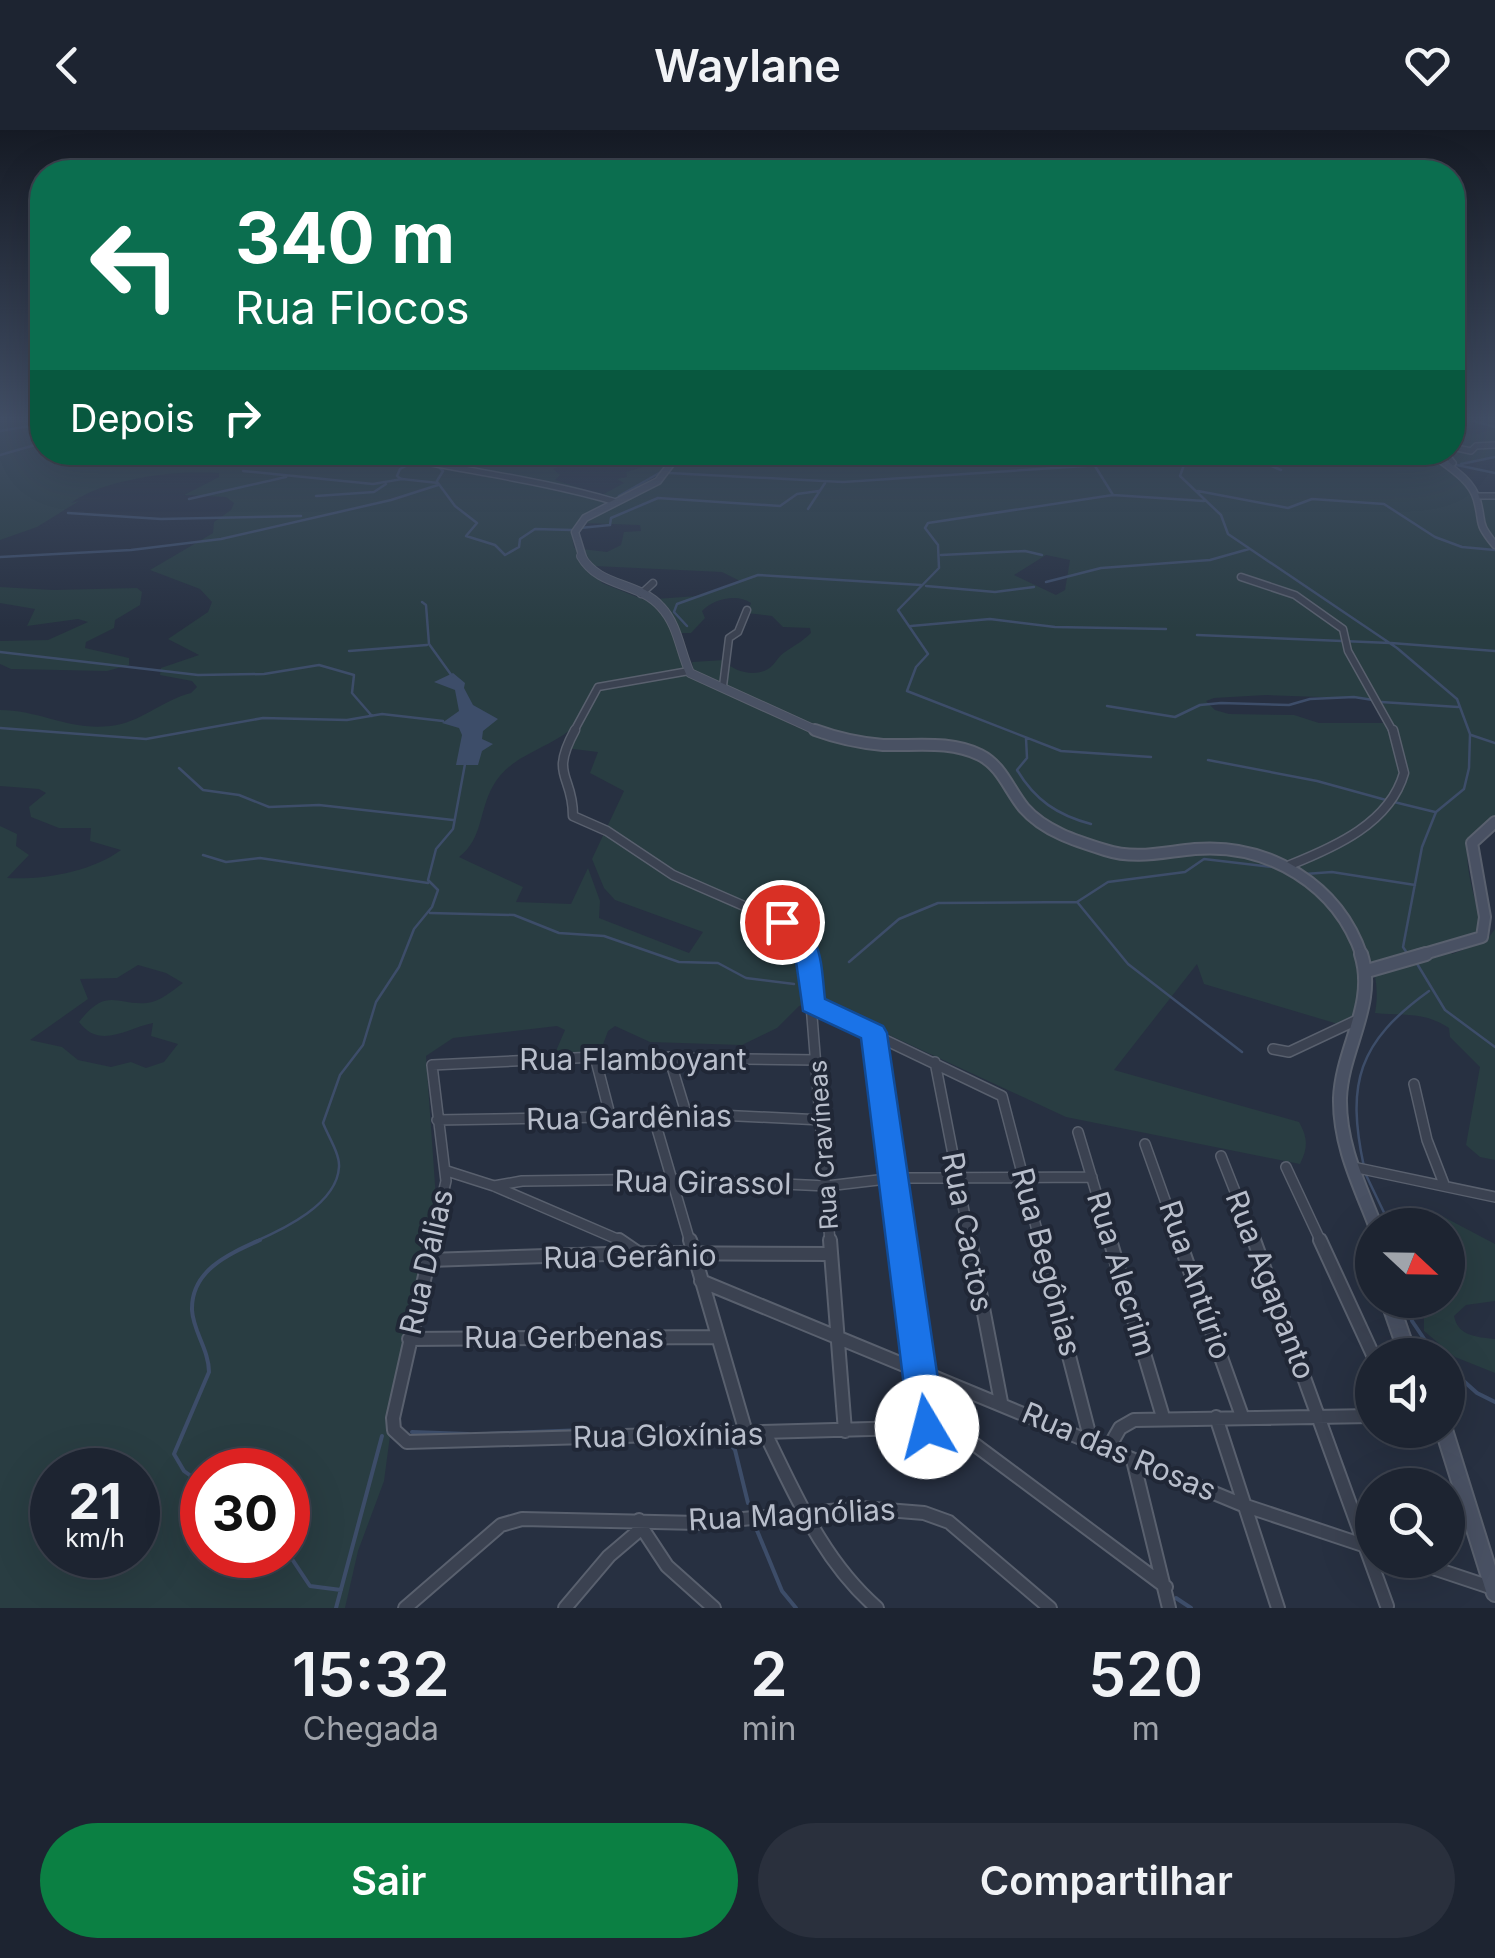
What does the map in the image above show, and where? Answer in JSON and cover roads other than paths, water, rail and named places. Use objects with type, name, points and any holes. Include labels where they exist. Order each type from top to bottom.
[{"type":"street","points":[[577,490],[619,501]]},
{"type":"street","points":[[596,490],[619,501]]},
{"type":"street","points":[[641,490],[580,521],[574,532],[577,547],[599,578],[641,594],[662,608],[682,642],[689,671],[786,721],[816,732],[881,746],[977,753],[992,764],[1032,816],[1118,854],[1151,856],[1207,848],[1290,865],[1316,882],[1333,902],[1358,945],[1367,971],[1368,996],[1343,1069],[1340,1133],[1368,1208]]},
{"type":"street","points":[[1471,490],[1476,496],[1476,519],[1495,545]]},
{"type":"street","points":[[1476,496],[1495,496]]},
{"type":"street","points":[[1241,577],[1297,596],[1346,632],[1347,649],[1395,735],[1402,762],[1400,784],[1363,826],[1338,846],[1290,865]]},
{"type":"street","points":[[641,594],[653,583]]},
{"type":"street","points":[[723,686],[729,638],[738,632],[747,610]]},
{"type":"street","name":"Rua Cravíneas","points":[[689,671],[607,684],[595,690],[563,747],[559,764],[562,779],[572,794],[571,814],[607,831],[661,869],[790,926],[806,947],[845,1431]]},
{"type":"street","points":[[1367,971],[1482,937],[1488,924],[1472,866],[1472,844],[1495,822]]},
{"type":"street","points":[[812,1004],[935,1062]]},
{"type":"street","points":[[1273,1048],[1290,1052],[1336,1027],[1362,1019]]},
{"type":"street","points":[[873,1033],[927,1427]]},
{"type":"street","points":[[594,1057],[610,1115]]},
{"type":"street","name":"Rua Flamboyant","points":[[449,1063],[594,1057],[816,1060]]},
{"type":"street","points":[[670,1057],[687,1116]]},
{"type":"street","name":"Rua Begônias","points":[[935,1062],[990,1088],[1004,1100],[1091,1442]]},
{"type":"street","name":"Rua Cactos","points":[[935,1062],[1000,1402]]},
{"type":"street","name":"Rua Dálias","points":[[393,1418],[447,1171],[429,1069],[434,1064],[449,1063]]},
{"type":"street","points":[[1414,1084],[1427,1140],[1444,1184]]},
{"type":"street","name":"Rua Gardênias","points":[[437,1120],[610,1115],[822,1120]]},
{"type":"street","points":[[653,1116],[747,1436]]},
{"type":"street","name":"Rua Alecrim","points":[[1078,1132],[1163,1417]]},
{"type":"street","name":"Rua Antúrio","points":[[1145,1144],[1242,1416]]},
{"type":"street","name":"Rua Agapanto","points":[[1222,1156],[1355,1514]]},
{"type":"street","points":[[1349,1166],[1495,1196]]},
{"type":"street","points":[[1286,1167],[1364,1338]]},
{"type":"street","points":[[447,1171],[494,1186],[622,1241],[638,1253]]},
{"type":"street","name":"Rua Girassol","points":[[494,1186],[522,1181],[671,1179],[827,1186],[895,1178],[1092,1177]]},
{"type":"street","name":"Rua Gerânio","points":[[429,1260],[638,1253],[830,1254]]},
{"type":"street","name":"Rua das Rosas","points":[[701,1281],[1244,1504],[1355,1542]]},
{"type":"street","name":"Rua Gerbenas","points":[[410,1339],[718,1337]]},
{"type":"street","points":[[1108,1449],[1126,1422],[1163,1417],[1355,1416]]},
{"type":"street","points":[[1216,1417],[1278,1608]]},
{"type":"street","name":"Rua Gloxínias","points":[[393,1418],[394,1430],[412,1444],[747,1436],[942,1426],[959,1434],[1166,1587]]},
{"type":"street","points":[[766,1435],[807,1515],[852,1587],[878,1608]]},
{"type":"street","points":[[1450,1448],[1494,1590]]},
{"type":"street","points":[[1134,1460],[1135,1480],[1169,1608]]},
{"type":"street","name":"Rua Magnólias","points":[[405,1608],[500,1525],[548,1517],[641,1524],[740,1522],[888,1507],[930,1512],[949,1522],[1050,1608]]},
{"type":"street","points":[[565,1608],[641,1524],[667,1566],[714,1608]]},
{"type":"street","name":"Rua Agapanto","points":[[1378,1578],[1387,1606]]},
{"type":"street","points":[[1460,1578],[1494,1590]]},
{"type":"water","points":[[453,673],[465,683],[473,705],[498,719],[483,731],[482,739],[493,744],[482,751],[478,765],[456,765],[462,735],[459,728],[442,723],[459,711],[455,690],[434,682]]},
{"type":"waterway","points":[[189,499],[229,490]]},
{"type":"waterway","points":[[316,496],[377,490]]},
{"type":"waterway","points":[[0,557],[131,550],[221,539],[422,490]]},
{"type":"waterway","points":[[443,490],[455,506],[477,523],[466,536],[495,545],[505,555],[519,547],[520,539],[535,529],[572,530]]},
{"type":"waterway","points":[[619,496],[630,490]]},
{"type":"waterway","points":[[808,509],[820,490]]},
{"type":"waterway","points":[[1110,490],[1113,495]]},
{"type":"waterway","points":[[1195,490],[1221,515],[1228,534],[1390,643]]},
{"type":"waterway","points":[[580,528],[610,525],[611,518],[658,498],[780,506],[797,494],[819,491]]},
{"type":"waterway","points":[[1198,491],[1288,508],[1312,499],[1384,504],[1435,537],[1462,547],[1495,550]]},
{"type":"waterway","points":[[1113,495],[1204,501]]},
{"type":"waterway","points":[[1113,495],[928,523],[925,528],[938,545],[939,568],[898,610],[928,654],[916,667],[907,691],[1061,751],[1151,757]]},
{"type":"waterway","points":[[68,513],[161,519],[301,516]]},
{"type":"waterway","points":[[1046,582],[1101,568],[1210,560],[1249,549]]},
{"type":"waterway","points":[[941,555],[1025,551],[1042,555]]},
{"type":"waterway","points":[[687,626],[674,612],[677,604],[758,575],[921,585]]},
{"type":"waterway","points":[[926,586],[995,592],[1034,587]]},
{"type":"waterway","points":[[422,602],[426,605],[429,644],[452,676]]},
{"type":"waterway","points":[[911,626],[990,619],[1055,627],[1166,629]]},
{"type":"waterway","points":[[1197,635],[1390,643]]},
{"type":"waterway","points":[[1390,643],[1457,699],[1470,734],[1464,789],[1436,812],[1422,847],[1415,885]]},
{"type":"waterway","points":[[1391,643],[1495,651]]},
{"type":"waterway","points":[[349,651],[427,645]]},
{"type":"waterway","points":[[0,652],[198,675],[264,674],[319,665],[354,675],[352,693],[372,716]]},
{"type":"waterway","points":[[1107,706],[1175,717],[1200,705],[1221,703],[1289,705],[1310,699],[1354,697],[1373,700]]},
{"type":"waterway","points":[[1381,702],[1458,707]]},
{"type":"waterway","points":[[0,728],[146,739],[263,718],[347,720],[372,716]]},
{"type":"waterway","points":[[372,716],[443,721]]},
{"type":"waterway","points":[[1471,735],[1495,743]]},
{"type":"waterway","points":[[1026,738],[1027,758],[1017,770],[1024,781],[1048,805],[1091,824]]},
{"type":"waterway","points":[[1208,760],[1317,781],[1386,800]]},
{"type":"waterway","points":[[254,1242],[307,1214],[336,1180],[338,1156],[323,1123],[340,1075],[363,1045],[376,1002],[399,967],[414,929],[432,907],[438,890],[428,880],[436,849],[453,829],[465,764]]},
{"type":"waterway","points":[[179,768],[203,790],[239,795],[269,807],[319,805],[453,820]]},
{"type":"waterway","points":[[1394,802],[1435,812]]},
{"type":"waterway","points":[[203,855],[226,862],[260,858],[428,883]]},
{"type":"waterway","points":[[849,962],[899,919],[938,903],[1077,902],[1108,882],[1185,872],[1204,859],[1273,867]]},
{"type":"waterway","points":[[1305,874],[1332,872],[1415,885]]},
{"type":"waterway","points":[[1407,953],[1403,947],[1415,885]]},
{"type":"waterway","points":[[1078,903],[1128,964],[1242,1052]]},
{"type":"waterway","points":[[430,913],[514,915],[559,933],[604,936],[679,962],[718,963],[746,978],[794,984]]},
{"type":"waterway","points":[[1416,962],[1445,1010],[1495,1047]]},
{"type":"waterway","points":[[1364,1167],[1357,1111],[1363,1067],[1386,1028],[1429,991]]},
{"type":"waterway","points":[[1366,1175],[1382,1208]]},
{"type":"waterway","points":[[180,1464],[174,1454],[209,1372],[193,1318],[193,1296],[214,1265],[260,1240]]},
{"type":"waterway","points":[[1411,1318],[1424,1338]]},
{"type":"waterway","points":[[1465,1382],[1495,1402]]},
{"type":"waterway","points":[[486,1434],[584,1430]]},
{"type":"waterway","points":[[412,1432],[468,1434]]},
{"type":"waterway","points":[[341,1590],[382,1436]]},
{"type":"waterway","points":[[726,1439],[735,1450],[748,1503]]},
{"type":"waterway","points":[[756,1528],[782,1591],[796,1608]]},
{"type":"waterway","points":[[305,1578],[310,1586],[341,1590]]},
{"type":"waterway","points":[[336,1608],[341,1590]]},
{"type":"waterway","points":[[1176,1598],[1191,1608]]}]
